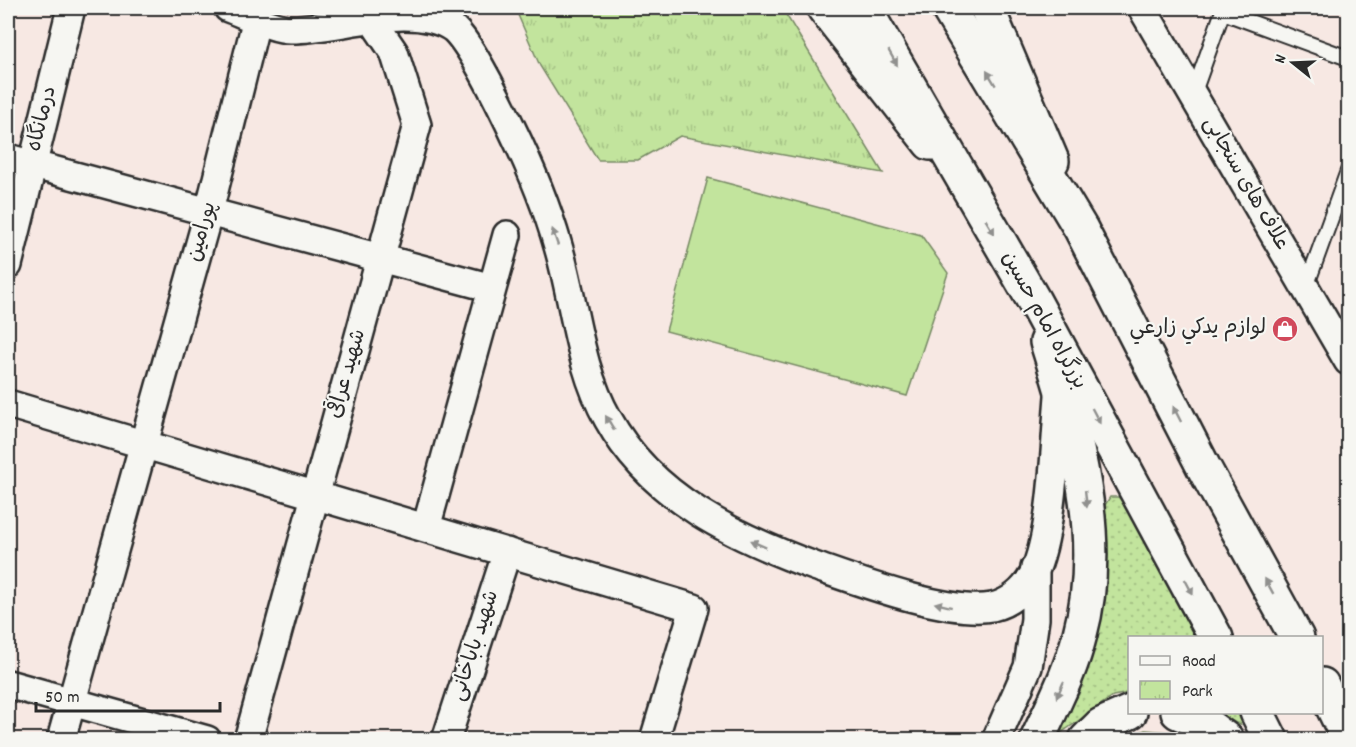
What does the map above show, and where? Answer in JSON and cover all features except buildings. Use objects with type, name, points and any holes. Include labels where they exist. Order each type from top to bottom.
[{"type":"main road","points":[[824,8],[969,193]]},
{"type":"main road","name":"بزرگراه امام حسین","points":[[864,8],[969,193],[1034,301],[1215,636]]},
{"type":"main road","points":[[948,8],[1081,229],[1204,468],[1296,636]]},
{"type":"main road","points":[[987,8],[1081,229]]},
{"type":"main road","points":[[1034,301],[1060,383],[1084,488],[1090,540],[1089,585],[1074,657],[1037,740]]},
{"type":"main road","points":[[1323,681],[1348,719]]},
{"type":"main road","points":[[1323,687],[1348,738]]},
{"type":"main road","points":[[1086,740],[1101,725],[1128,713]]},
{"type":"main road","points":[[1183,714],[1204,723],[1227,740]]},
{"type":"main road","points":[[1258,714],[1271,740]]},
{"type":"street","name":"درمانگاه","points":[[8,265],[20,161],[71,8]]},
{"type":"street","points":[[228,8],[289,30],[366,12],[398,12],[438,17],[462,38],[504,112],[536,178],[559,246],[585,365],[606,417],[636,460],[666,490],[720,527],[769,549],[832,572],[957,608],[980,609],[1001,605],[1019,594],[1035,568]]},
{"type":"street","name":"علاف های سنجابی","points":[[1142,8],[1348,361]]},
{"type":"street","name":"شهید عراقی","points":[[248,740],[417,125],[394,52],[366,12]]},
{"type":"street","name":"پورامین","points":[[61,740],[209,211],[257,18]]},
{"type":"street","points":[[20,161],[492,288]]},
{"type":"street","points":[[426,528],[507,235]]},
{"type":"street","points":[[996,740],[1028,667],[1035,619],[1035,568],[1051,491],[1060,383]]},
{"type":"street","points":[[8,404],[694,608],[654,740]]},
{"type":"street","name":"شهید باباخانی","points":[[446,740],[507,552]]},
{"type":"street","points":[[8,684],[207,740]]},
{"type":"lane","points":[[1193,95],[1223,10],[1348,58]]},
{"type":"lane","points":[[1306,288],[1348,171]]},
{"type":"green space","points":[[515,8],[782,8],[883,173],[680,136],[638,160],[598,160],[540,66]]},
{"type":"green space","points":[[708,178],[921,235],[948,273],[907,396],[666,331]]},
{"type":"green space","points":[[1110,497],[1118,497],[1127,505],[1200,636],[1128,636],[1128,693],[1113,696],[1061,733],[1064,719],[1079,694],[1100,623],[1105,589],[1105,505]]},
{"type":"green space","points":[[1221,714],[1244,714],[1243,723],[1239,725]]},
{"type":"green space","points":[[1145,730],[1172,732],[1183,739],[1120,739]]},
{"type":"place","name":"لوازم يدكي زارعي","points":[[1285,329]]}]
